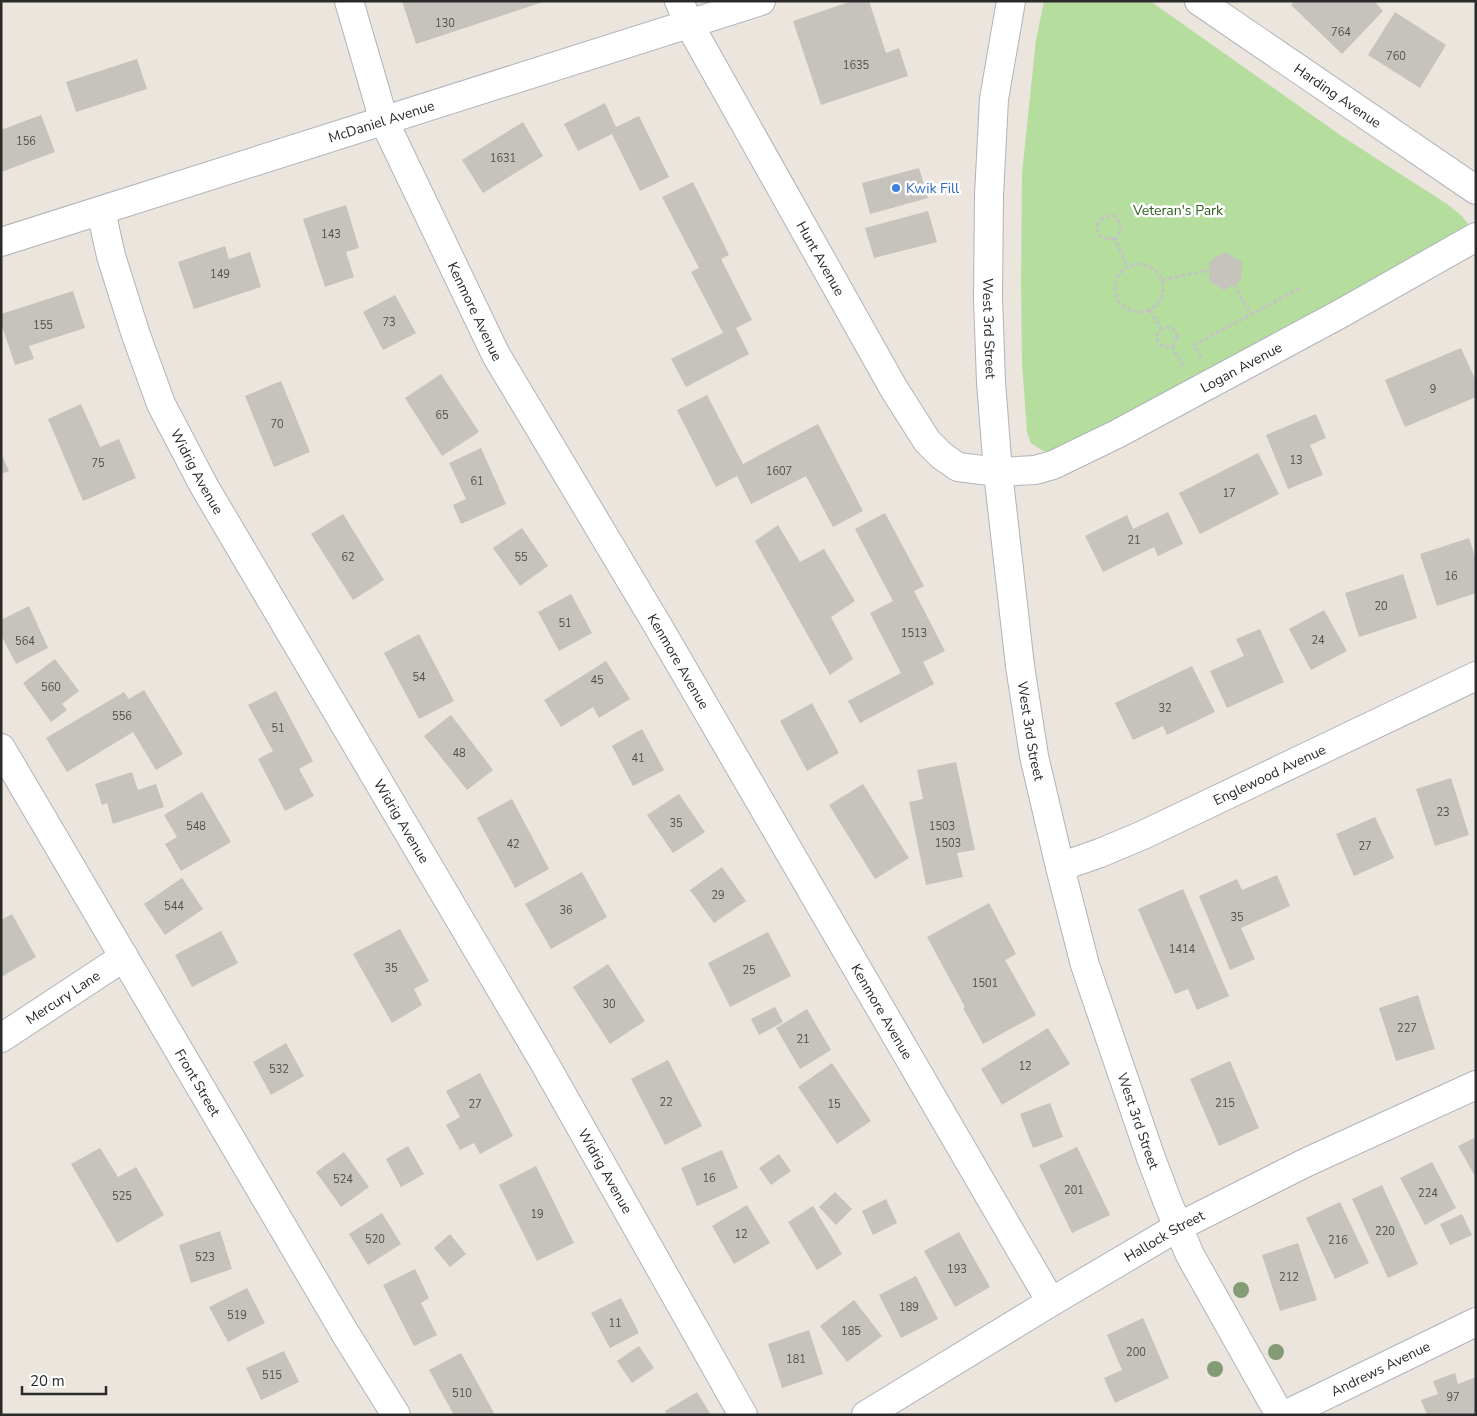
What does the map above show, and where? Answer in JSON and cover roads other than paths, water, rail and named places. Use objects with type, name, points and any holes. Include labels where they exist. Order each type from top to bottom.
[{"type":"street","name":"Kenmore Avenue","points":[[349,1],[384,121],[496,355],[681,665],[1050,1302]]},
{"type":"street","name":"McDaniel Avenue","points":[[1,242],[384,121],[684,13],[760,1]]},
{"type":"street","name":"West 3rd Street","points":[[1011,1],[994,99],[989,195],[988,298],[998,472],[1020,666],[1034,756],[1085,964],[1151,1158],[1190,1255],[1280,1415]]},
{"type":"street","name":"Harding Avenue","points":[[1199,1],[1476,190]]},
{"type":"street","name":"Hunt Avenue","points":[[684,13],[894,389],[927,441],[942,456],[958,467],[998,472]]},
{"type":"street","name":"Widrig Avenue","points":[[102,211],[112,256],[136,335],[161,404],[196,469],[540,1055],[743,1415]]},
{"type":"street","name":"Logan Avenue","points":[[998,472],[1035,470],[1053,465],[1117,434],[1340,314],[1476,237]]},
{"type":"street","name":"Englewood Avenue","points":[[1060,867],[1143,835],[1476,676]]},
{"type":"street","name":"Front Street","points":[[1,748],[345,1333],[396,1415]]},
{"type":"street","name":"Mercury Lane","points":[[1,1038],[124,957]]},
{"type":"street","name":"Hallock Street","points":[[866,1415],[1050,1302],[1178,1227],[1308,1162],[1476,1084]]},
{"type":"street","name":"Andrews Avenue","points":[[1286,1415],[1476,1322]]},
{"type":"place","name":"Kwik Fill","points":[[896,188]]},
{"type":"park label","name":"Veteran's Park","points":[[1178,210]]}]
